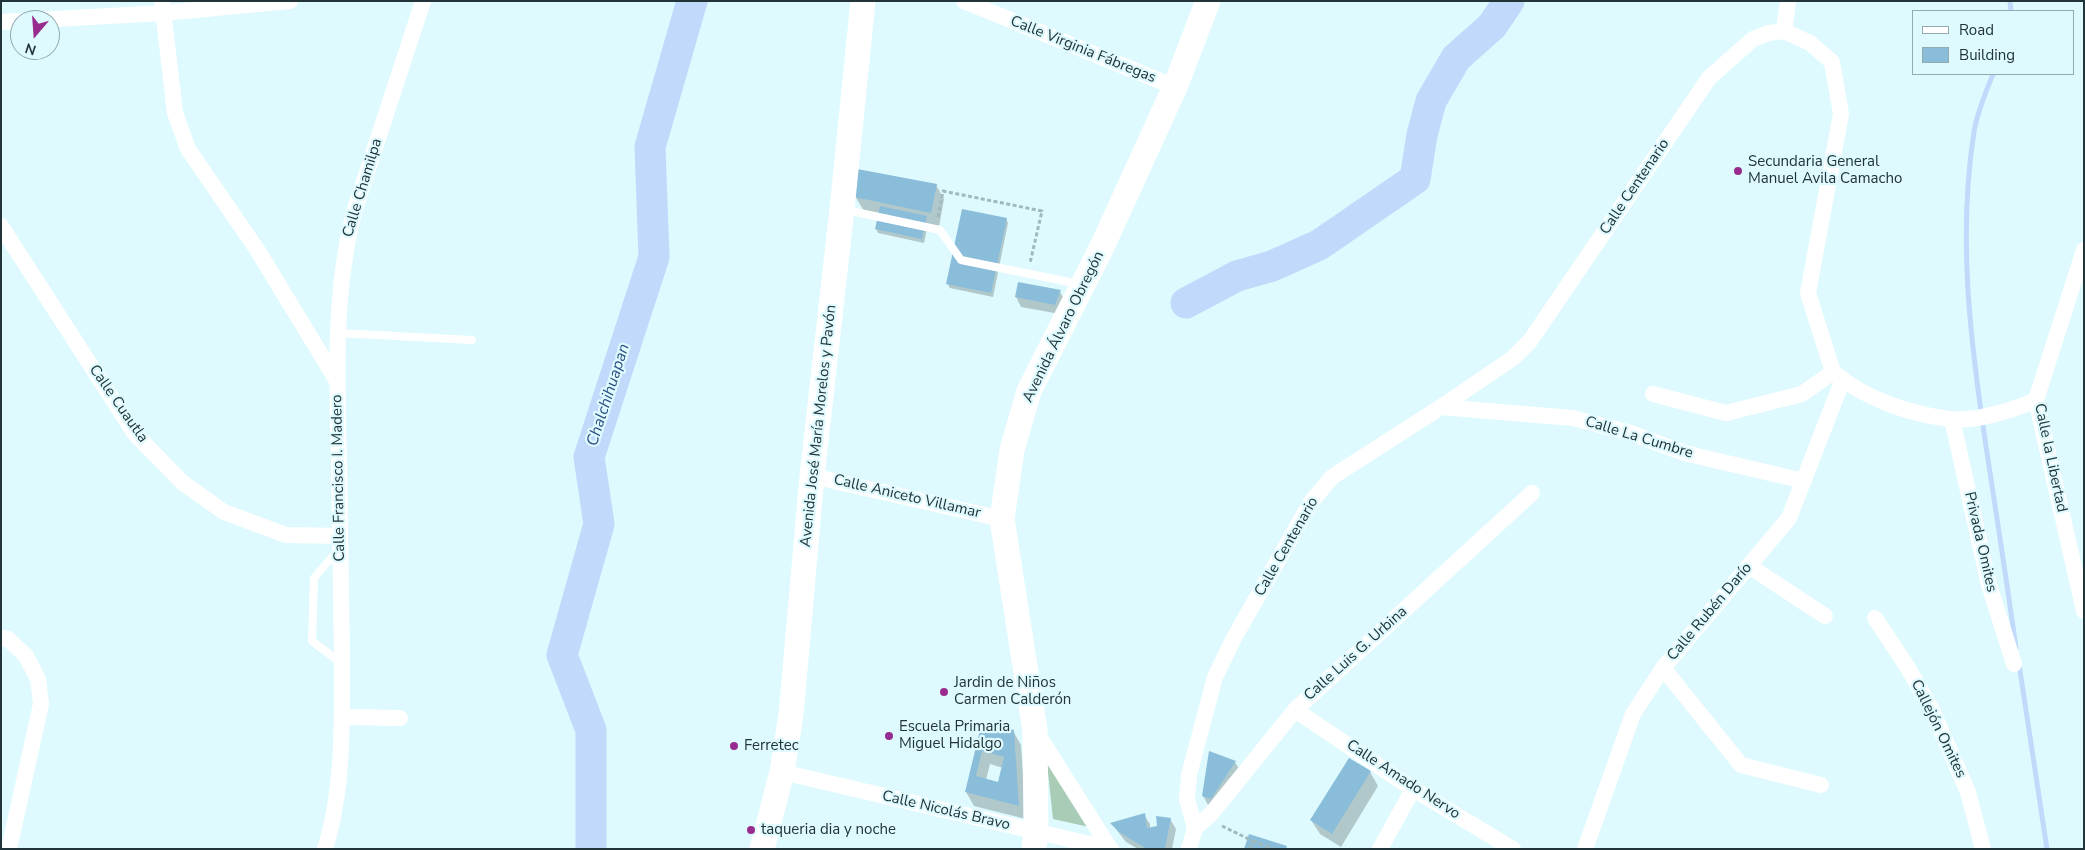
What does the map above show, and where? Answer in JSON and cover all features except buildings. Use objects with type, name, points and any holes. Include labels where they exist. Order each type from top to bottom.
[{"type":"main road","name":"Avenida José María Morelos y Pavón","points":[[762,849],[782,772],[791,715],[812,476],[863,1]]},
{"type":"main road","name":"Avenida Álvaro Obregón","points":[[1035,840],[1035,730],[1002,519],[1012,450],[1029,391],[1084,284],[1175,87],[1208,1]]},
{"type":"street","points":[[60,18],[163,7],[290,1]]},
{"type":"street","name":"Calle Chamilpa","points":[[337,381],[342,273],[346,243],[354,212],[423,1]]},
{"type":"street","name":"Calle Virginia Fábregas","points":[[964,1],[1175,87]]},
{"type":"street","points":[[1788,1],[1784,31],[1810,43],[1832,62],[1841,114],[1808,293],[1838,376],[1894,407],[1957,419],[1999,414],[2017,409],[2036,400]]},
{"type":"street","name":"Calle Francisco I. Madero","points":[[163,7],[175,113],[188,148],[258,250],[337,381],[342,717],[337,794],[326,849]]},
{"type":"street","name":"Calle Centenario","points":[[1194,828],[1188,799],[1189,775],[1215,676],[1234,638],[1310,502],[1332,477],[1513,358],[1530,341],[1709,78],[1752,39],[1769,33],[1784,31]]},
{"type":"street","name":"Calle Cuautla","points":[[1,226],[135,434],[183,483],[224,512],[286,535],[340,541]]},
{"type":"street","name":"Calle la Libertad","points":[[2084,250],[2036,400],[2084,611]]},
{"type":"street","points":[[1653,394],[1726,413],[1802,394],[1838,376]]},
{"type":"street","name":"Calle Rubén Darío","points":[[1585,849],[1633,714],[1663,668],[1789,518],[1804,481],[1838,376]]},
{"type":"street","name":"Calle La Cumbre","points":[[1441,407],[1573,418],[1631,433],[1684,453],[1804,481]]},
{"type":"street","name":"Privada Omites","points":[[1957,419],[1989,585],[2014,664]]},
{"type":"street","name":"Calle Aniceto Villamar","points":[[812,476],[1002,519]]},
{"type":"street","name":"Calle Luis G. Urbina","points":[[1194,828],[1211,814],[1295,710],[1532,492]]},
{"type":"street","points":[[1748,566],[1825,616]]},
{"type":"street","name":"Callejón Omites","points":[[1875,618],[1908,668],[1932,710],[1968,792],[1983,849]]},
{"type":"street","points":[[4,635],[26,656],[38,679],[41,704],[9,849]]},
{"type":"street","points":[[1663,668],[1741,765],[1821,785]]},
{"type":"street","name":"Calle Amado Nervo","points":[[1295,710],[1413,789],[1513,849]]},
{"type":"street","points":[[342,717],[400,718]]},
{"type":"street","points":[[1035,730],[1110,848]]},
{"type":"street","name":"Calle Nicolás Bravo","points":[[782,772],[1035,840],[1110,848]]},
{"type":"street","points":[[1380,849],[1413,789]]},
{"type":"street","points":[[1189,849],[1194,828]]},
{"type":"lane","points":[[842,209],[940,230],[961,260],[1084,284]]},
{"type":"lane","points":[[339,333],[472,340]]},
{"type":"lane","points":[[340,541],[314,578],[312,641],[342,663]]},
{"type":"path","points":[[933,217],[938,217],[943,191],[1042,211],[1027,273]]},
{"type":"path","points":[[1217,824],[1273,849]]},
{"type":"path","points":[[1250,849],[1253,841]]},
{"type":"green space","points":[[1047,763],[1089,827],[1053,819]]},
{"type":"waterway","name":"Chalchihuapan","points":[[591,849],[591,730],[562,655],[599,524],[589,457],[654,257],[650,147],[692,1]]},
{"type":"waterway","points":[[1186,303],[1237,276],[1272,266],[1319,245],[1415,179],[1422,135],[1431,101],[1456,58],[1492,26],[1509,1]]},
{"type":"waterway","points":[[2010,1],[2011,10]]},
{"type":"waterway","points":[[1993,75],[1975,125],[1969,172],[1966,252],[1971,333],[1976,373],[2016,648]]},
{"type":"waterway","points":[[2019,664],[2047,849]]},
{"type":"place","name":"Secundaria General Manuel Avila Camacho","points":[[1738,171]]},
{"type":"place","name":"Jardin de Niños Carmen Calderón","points":[[944,692]]},
{"type":"place","name":"Escuela Primaria Miguel Hidalgo","points":[[889,736]]},
{"type":"place","name":"Ferretec","points":[[734,746]]},
{"type":"place","name":"taqueria dia y noche","points":[[751,830]]}]
